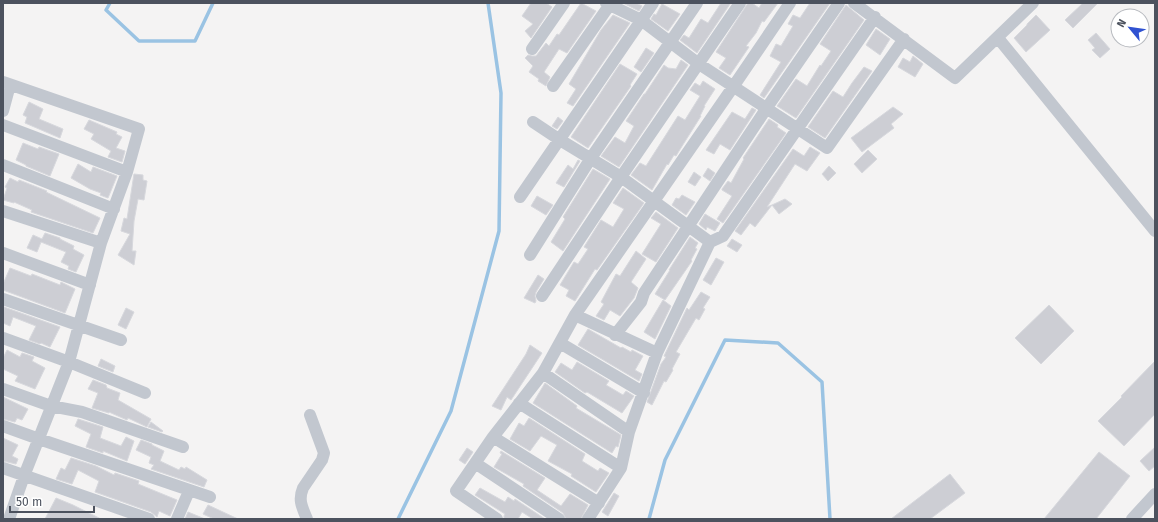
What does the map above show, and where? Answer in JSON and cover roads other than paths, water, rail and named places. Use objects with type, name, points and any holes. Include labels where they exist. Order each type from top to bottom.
[{"type":"street","points":[[532,49],[564,3]]},
{"type":"street","points":[[520,197],[653,3]]},
{"type":"street","points":[[530,255],[591,158],[697,3]]},
{"type":"street","points":[[542,296],[740,3]]},
{"type":"street","points":[[497,519],[456,491],[493,436],[543,373],[575,315],[790,3]]},
{"type":"street","points":[[615,335],[641,302],[644,293],[688,225],[839,3]]},
{"type":"street","points":[[854,3],[875,17],[955,78],[1033,3]]},
{"type":"street","points":[[553,86],[609,4],[641,20],[698,64],[827,148],[904,39]]},
{"type":"street","points":[[588,519],[621,468],[629,432],[657,353],[710,242],[723,236],[875,17]]},
{"type":"street","points":[[998,38],[1155,230]]},
{"type":"street","points":[[3,111],[7,83],[139,129],[127,172],[101,244],[69,362],[24,476],[10,519]]},
{"type":"street","points":[[533,122],[621,177],[710,242]]},
{"type":"street","points":[[3,125],[127,172]]},
{"type":"street","points":[[3,165],[114,208]]},
{"type":"street","points":[[3,211],[101,244]]},
{"type":"street","points":[[3,254],[90,285]]},
{"type":"street","points":[[3,299],[121,340]]},
{"type":"street","points":[[575,315],[615,335],[657,353]]},
{"type":"street","points":[[3,338],[69,362],[145,394]]},
{"type":"street","points":[[560,343],[644,393]]},
{"type":"street","points":[[543,373],[629,432]]},
{"type":"street","points":[[3,389],[51,406],[82,412],[183,447]]},
{"type":"street","points":[[519,403],[621,468]]},
{"type":"street","points":[[307,519],[301,502],[301,492],[322,460],[324,452],[310,415]]},
{"type":"street","points":[[3,426],[210,497]]},
{"type":"street","points":[[493,436],[599,503]]},
{"type":"street","points":[[475,463],[559,519]]},
{"type":"street","points":[[3,468],[148,519]]},
{"type":"street","points":[[178,519],[189,490]]},
{"type":"street","points":[[1132,519],[1155,494]]},
{"type":"waterway","points":[[110,3],[106,10],[139,41],[195,41],[213,3]]},
{"type":"waterway","points":[[398,519],[451,411],[499,231],[501,93],[488,3]]},
{"type":"waterway","points":[[649,519],[665,460],[725,340],[778,343],[822,382],[830,519]]}]
